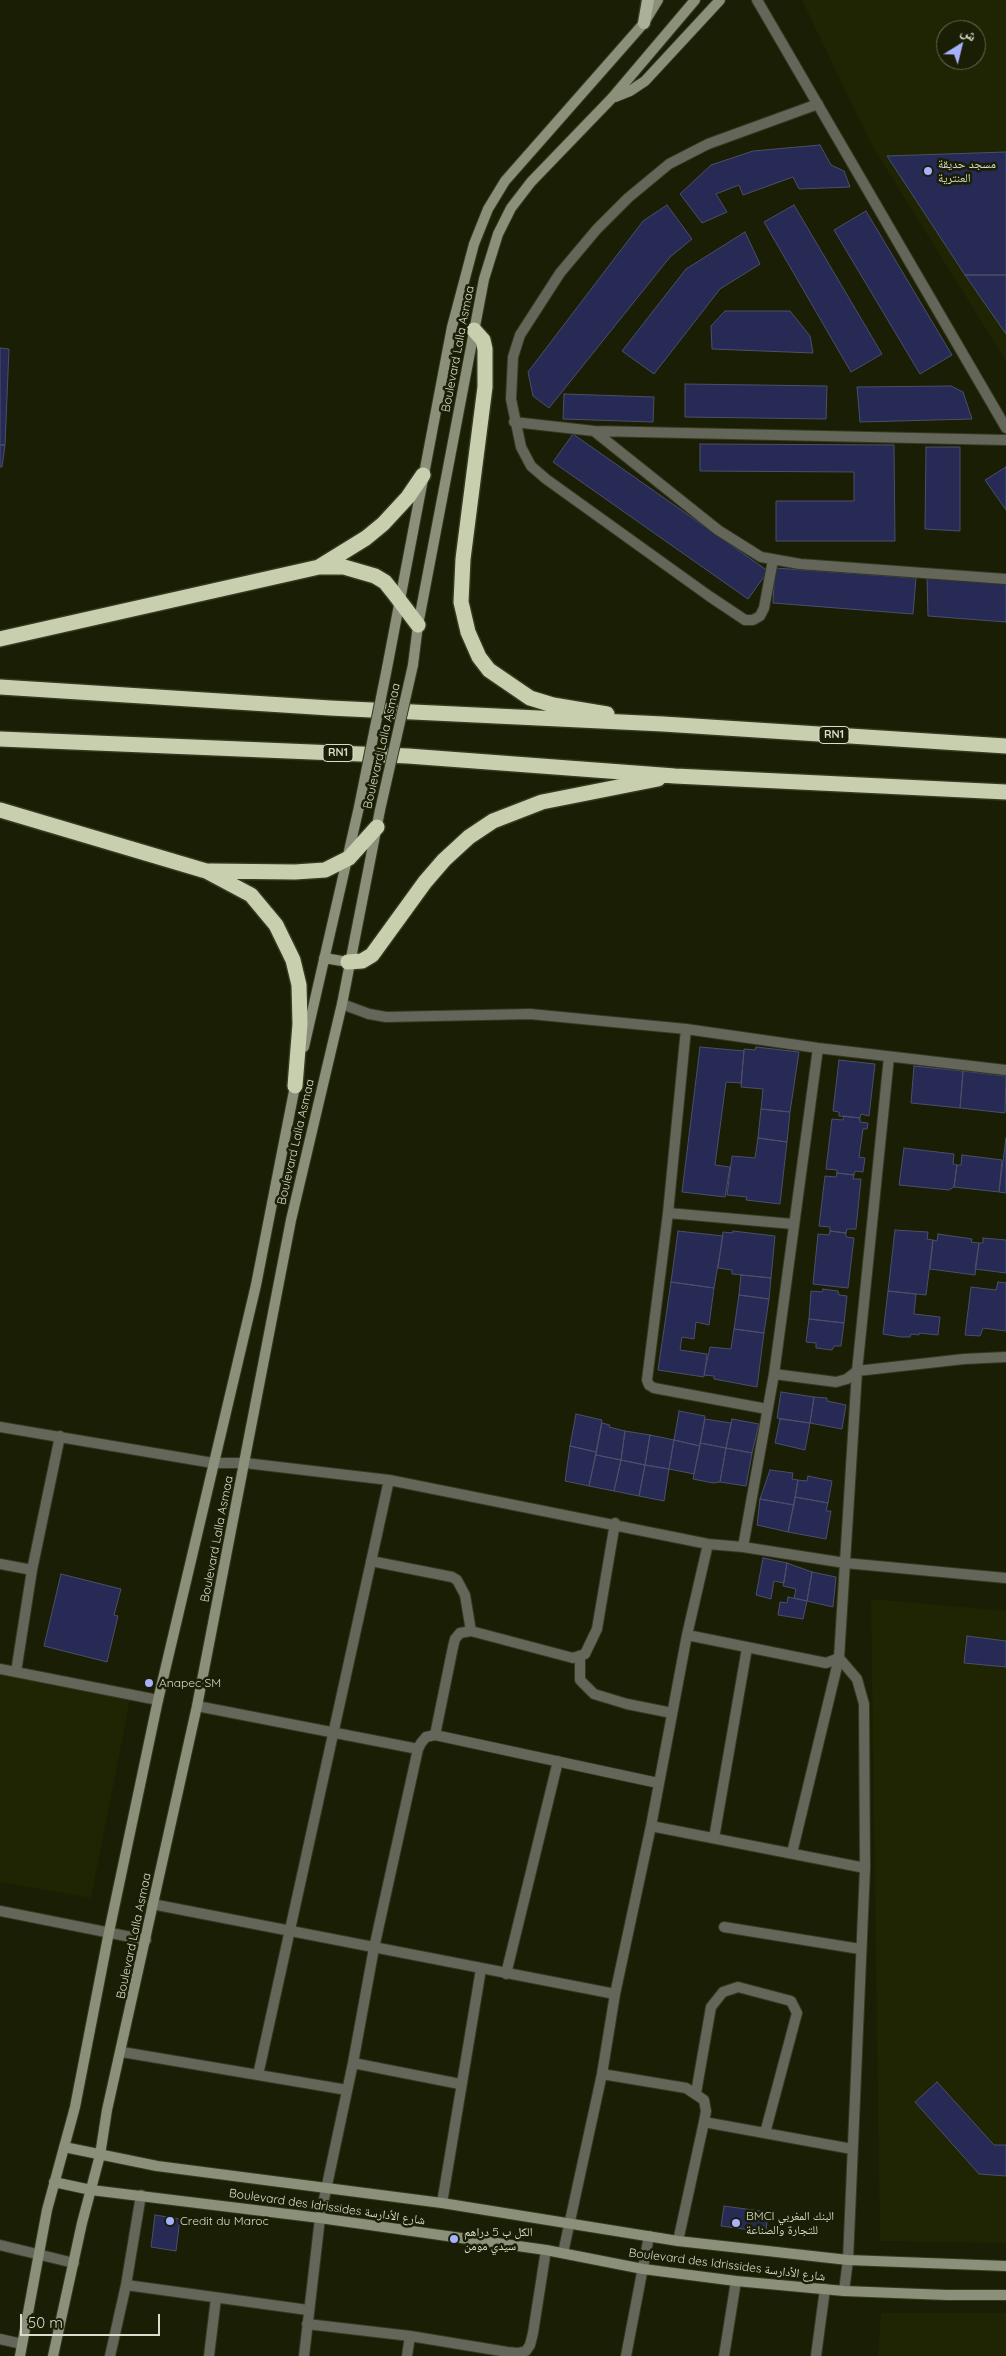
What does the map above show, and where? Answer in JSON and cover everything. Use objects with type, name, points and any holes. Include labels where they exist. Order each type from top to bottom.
[{"type":"highway","points":[[474,330],[483,340],[485,349],[486,387],[463,559],[461,602],[468,632],[479,657],[488,670],[530,698],[553,705],[663,724]]},
{"type":"highway","points":[[319,567],[366,538],[383,524],[408,497],[423,475]]},
{"type":"highway","points":[[0,639],[319,567],[344,567],[375,576],[385,582],[418,625]]},
{"type":"highway","name":"RN1","points":[[0,687],[330,708],[663,724],[1006,746]]},
{"type":"highway","name":"RN1","points":[[0,738],[408,756],[675,776],[1006,792]]},
{"type":"highway","points":[[348,962],[362,961],[372,955],[425,882],[444,860],[469,837],[494,820],[542,802],[675,776]]},
{"type":"highway","points":[[0,810],[206,871],[251,895],[276,925],[287,945],[299,985],[300,1024],[295,1086]]},
{"type":"highway","points":[[206,871],[316,872],[334,867],[349,858],[377,827]]},
{"type":"main road","points":[[644,23],[648,0]]},
{"type":"main road","name":"Boulevard Lalla Asmaa","points":[[20,2356],[38,2254],[54,2182],[75,2107],[109,1932],[158,1700],[256,1285],[295,1086],[349,858],[452,326],[474,244],[488,209],[505,181],[644,23],[658,0]]},
{"type":"main road","name":"Boulevard Lalla Asmaa","points":[[53,2356],[82,2223],[100,2155],[107,2110],[122,2052],[152,1904],[197,1706],[291,1220],[342,1004],[348,962],[413,665],[418,625],[484,279],[498,234],[511,208],[531,182],[612,98],[696,0]]},
{"type":"main road","points":[[612,98],[630,91],[645,81],[720,0]]},
{"type":"main road","points":[[324,958],[348,962]]},
{"type":"main road","name":"Boulevard des Idrissides شارع الأدارسة","points":[[64,2147],[158,2166],[442,2202],[678,2241],[848,2260],[1006,2266]]},
{"type":"main road","name":"Boulevard des Idrissides شارع الأدارسة","points":[[54,2182],[91,2190],[320,2218],[546,2250],[643,2270],[844,2291],[946,2296],[1006,2295]]},
{"type":"street","points":[[757,0],[1006,428]]},
{"type":"street","points":[[773,560],[764,608],[760,616],[753,620],[745,620],[708,596],[546,479],[531,466],[521,447],[514,422],[510,399],[513,357],[520,335],[560,273],[597,229],[628,198],[669,164],[708,144],[818,104]]},
{"type":"street","points":[[514,422],[594,431],[1006,440]]},
{"type":"street","points":[[594,431],[718,530],[747,550],[773,560],[1006,579]]},
{"type":"street","points":[[342,1004],[369,1014],[386,1017],[530,1014],[686,1029],[818,1048],[1006,1070]]},
{"type":"street","points":[[686,1029],[668,1213],[647,1380],[649,1385],[660,1389],[767,1409]]},
{"type":"street","points":[[743,1547],[774,1374],[818,1048]]},
{"type":"street","points":[[792,1853],[839,1658],[857,1371],[889,1057]]},
{"type":"street","points":[[668,1213],[793,1224]]},
{"type":"street","points":[[774,1374],[836,1382],[847,1379],[857,1371],[964,1359],[1006,1357]]},
{"type":"street","points":[[0,1427],[213,1463],[245,1463],[389,1480],[708,1544],[743,1547],[845,1563],[1006,1578]]},
{"type":"street","points":[[16,1672],[32,1570],[60,1436]]},
{"type":"street","points":[[258,2075],[389,1480]]},
{"type":"street","points":[[435,1735],[456,1639],[460,1633],[466,1630],[472,1631],[573,1658],[585,1654],[591,1646],[597,1629],[615,1524]]},
{"type":"street","points":[[563,2253],[602,2074],[615,1994],[708,1544]]},
{"type":"street","points":[[371,1561],[452,1577],[457,1580],[465,1594],[472,1631]]},
{"type":"street","points":[[0,1564],[32,1570]]},
{"type":"street","points":[[688,1635],[826,1663],[839,1658]]},
{"type":"street","points":[[714,1838],[748,1648]]},
{"type":"street","points":[[580,1657],[580,1680],[594,1694],[627,1704],[672,1713]]},
{"type":"street","points":[[839,1658],[857,1679],[864,1704],[865,1868],[848,2260],[844,2291]]},
{"type":"street","points":[[0,1669],[158,1700]]},
{"type":"street","points":[[197,1706],[418,1750]]},
{"type":"street","points":[[304,2356],[320,2218],[353,2064],[374,1948],[418,1750],[426,1738],[435,1735],[658,1783]]},
{"type":"street","points":[[506,1974],[558,1761]]},
{"type":"street","points":[[651,1826],[865,1868]]},
{"type":"street","points":[[152,1904],[615,1994]]},
{"type":"street","points":[[0,1911],[146,1940]]},
{"type":"street","points":[[724,1928],[860,1949]]},
{"type":"street","points":[[442,2202],[460,2084],[481,1969]]},
{"type":"street","points":[[696,2093],[711,2007],[723,1992],[738,1987],[791,2001],[797,2013],[765,2133]]},
{"type":"street","points":[[122,2052],[347,2090]]},
{"type":"street","points":[[353,2064],[460,2084]]},
{"type":"street","points":[[602,2074],[686,2088],[704,2100],[706,2111],[704,2122],[678,2241]]},
{"type":"street","points":[[704,2122],[852,2149]]},
{"type":"street","points":[[110,2356],[126,2285],[141,2195]]},
{"type":"street","points":[[626,2356],[649,2236]]},
{"type":"street","points":[[0,2245],[74,2263]]},
{"type":"street","points":[[307,2324],[410,2336],[506,2354],[526,2351],[530,2346],[546,2250]]},
{"type":"street","points":[[724,2356],[736,2281]]},
{"type":"street","points":[[126,2285],[308,2310]]},
{"type":"street","points":[[816,2356],[825,2289]]},
{"type":"street","points":[[209,2356],[216,2298]]},
{"type":"street","points":[[407,2356],[410,2336]]},
{"type":"street","points":[[0,2339],[22,2344]]},
{"type":"shaded area","points":[[802,0],[1006,0],[1006,361],[871,144]]},
{"type":"shaded area","points":[[871,1599],[1006,1611],[1006,2243],[880,2241]]},
{"type":"shaded area","points":[[0,1675],[130,1700],[91,1898],[0,1882]]},
{"type":"shaded area","points":[[881,2313],[1006,2313],[1006,2356],[878,2356]]},
{"type":"building","points":[[820,145],[831,165],[844,171],[850,187],[799,189],[793,177],[743,195],[739,185],[716,194],[727,212],[702,223],[680,194],[711,165],[753,151]]},
{"type":"building","points":[[1006,152],[1006,275],[965,275],[887,156]]},
{"type":"building","points":[[667,205],[692,239],[670,257],[549,408],[533,396],[528,372],[643,221]]},
{"type":"building","points":[[794,205],[882,354],[851,372],[764,222]]},
{"type":"building","points":[[866,211],[952,355],[920,374],[834,230]]},
{"type":"building","points":[[745,232],[760,264],[720,289],[654,374],[622,351],[686,269]]},
{"type":"building","points":[[965,275],[1006,275],[1006,334]]},
{"type":"building","points":[[725,311],[790,311],[810,336],[813,353],[712,349],[711,326]]},
{"type":"building","points":[[0,348],[9,349],[5,445],[0,445]]},
{"type":"building","points":[[685,384],[827,386],[826,419],[685,417]]},
{"type":"building","points":[[951,386],[963,392],[972,419],[860,422],[857,387]]},
{"type":"building","points":[[564,394],[654,397],[653,422],[563,419]]},
{"type":"building","points":[[573,434],[768,571],[748,599],[553,462]]},
{"type":"building","points":[[700,444],[894,445],[895,541],[776,541],[776,501],[854,501],[854,472],[700,471]]},
{"type":"building","points":[[0,445],[5,445],[2,467],[0,467]]},
{"type":"building","points":[[926,447],[960,447],[960,531],[925,529]]},
{"type":"building","points":[[1006,467],[1006,510],[985,480]]},
{"type":"building","points":[[775,568],[916,578],[913,614],[773,603]]},
{"type":"building","points":[[927,578],[1006,583],[1006,622],[928,616]]},
{"type":"building","points":[[700,1047],[744,1051],[741,1083],[726,1082],[715,1165],[730,1167],[725,1197],[682,1192]]},
{"type":"building","points":[[756,1047],[799,1052],[790,1112],[761,1109],[763,1089],[741,1087],[744,1049],[755,1050]]},
{"type":"building","points":[[839,1060],[875,1064],[869,1116],[861,1114],[860,1118],[839,1116],[839,1112],[833,1111]]},
{"type":"building","points":[[914,1066],[963,1071],[960,1108],[911,1103]]},
{"type":"building","points":[[963,1071],[1006,1076],[1005,1113],[960,1108]]},
{"type":"building","points":[[761,1109],[790,1112],[787,1142],[758,1138]]},
{"type":"building","points":[[844,1116],[860,1118],[860,1122],[868,1123],[867,1129],[863,1129],[859,1157],[865,1158],[863,1172],[855,1171],[854,1175],[837,1173],[837,1170],[826,1169],[832,1119],[843,1120]]},
{"type":"building","points":[[758,1138],[787,1142],[780,1204],[746,1200],[747,1197],[727,1195],[732,1156],[755,1158]]},
{"type":"building","points":[[1006,1138],[1006,1193],[999,1192]]},
{"type":"building","points":[[904,1148],[954,1154],[953,1164],[957,1165],[954,1187],[949,1190],[899,1185]]},
{"type":"building","points":[[962,1155],[1002,1160],[999,1192],[954,1187],[957,1165],[961,1165]]},
{"type":"building","points":[[837,1173],[854,1175],[853,1179],[861,1179],[856,1229],[847,1229],[846,1233],[830,1231],[830,1227],[819,1226],[825,1176],[836,1177]]},
{"type":"building","points":[[895,1230],[928,1232],[927,1239],[933,1240],[926,1295],[888,1291]]},
{"type":"building","points":[[678,1231],[723,1236],[714,1288],[671,1282]]},
{"type":"building","points":[[733,1231],[775,1236],[771,1278],[732,1274],[732,1270],[718,1268],[723,1232],[733,1233]]},
{"type":"building","points":[[830,1231],[846,1233],[846,1237],[854,1238],[848,1288],[813,1284],[818,1234],[829,1235]]},
{"type":"building","points":[[938,1234],[972,1239],[971,1242],[979,1243],[975,1275],[930,1269],[933,1240],[937,1241]]},
{"type":"building","points":[[983,1238],[1006,1240],[1006,1273],[975,1269],[979,1243],[983,1243]]},
{"type":"building","points":[[741,1275],[771,1278],[769,1299],[739,1295]]},
{"type":"building","points":[[671,1282],[714,1288],[709,1325],[696,1322],[694,1339],[682,1337],[680,1350],[707,1354],[704,1377],[658,1370]]},
{"type":"building","points":[[998,1282],[1006,1283],[1006,1331],[983,1328],[980,1336],[965,1335],[971,1287],[996,1290]]},
{"type":"building","points":[[823,1289],[838,1291],[839,1295],[847,1296],[844,1323],[809,1319],[811,1291],[822,1292]]},
{"type":"building","points":[[888,1291],[916,1294],[914,1314],[940,1317],[938,1335],[919,1333],[919,1335],[911,1334],[910,1337],[901,1337],[883,1334]]},
{"type":"building","points":[[739,1295],[769,1299],[764,1333],[734,1329]]},
{"type":"building","points":[[809,1319],[844,1323],[841,1346],[834,1346],[832,1350],[816,1348],[816,1343],[806,1342]]},
{"type":"building","points":[[734,1329],[764,1333],[757,1387],[714,1379],[714,1376],[704,1375],[710,1347],[731,1349]]},
{"type":"building","points":[[781,1392],[814,1397],[810,1423],[777,1418]]},
{"type":"building","points":[[814,1397],[827,1398],[827,1401],[846,1405],[842,1429],[810,1423]]},
{"type":"building","points":[[679,1411],[705,1416],[700,1446],[674,1440]]},
{"type":"building","points":[[576,1414],[602,1420],[596,1452],[570,1446]]},
{"type":"building","points":[[705,1419],[731,1423],[726,1448],[700,1443]]},
{"type":"building","points":[[732,1419],[759,1424],[752,1453],[726,1448]]},
{"type":"building","points":[[780,1419],[810,1423],[805,1450],[775,1443]]},
{"type":"building","points":[[602,1423],[625,1431],[621,1460],[596,1455]]},
{"type":"building","points":[[625,1431],[650,1435],[645,1465],[621,1460]]},
{"type":"building","points":[[650,1435],[674,1440],[669,1469],[645,1465]]},
{"type":"building","points":[[674,1440],[700,1446],[694,1474],[669,1469]]},
{"type":"building","points":[[700,1443],[726,1448],[720,1482],[713,1483],[693,1479]]},
{"type":"building","points":[[570,1446],[596,1452],[589,1486],[565,1481]]},
{"type":"building","points":[[726,1448],[752,1453],[746,1486],[720,1482]]},
{"type":"building","points":[[596,1455],[621,1460],[614,1491],[589,1486]]},
{"type":"building","points":[[621,1460],[645,1465],[639,1496],[614,1491]]},
{"type":"building","points":[[645,1465],[669,1469],[664,1501],[639,1496]]},
{"type":"building","points":[[770,1470],[793,1473],[792,1479],[798,1480],[794,1505],[760,1499]]},
{"type":"building","points":[[808,1476],[832,1481],[828,1503],[795,1497],[798,1480],[807,1481]]},
{"type":"building","points":[[795,1497],[828,1503],[826,1511],[831,1511],[826,1539],[788,1532]]},
{"type":"building","points":[[760,1499],[794,1505],[788,1532],[757,1525]]},
{"type":"building","points":[[763,1558],[787,1563],[784,1583],[774,1581],[771,1599],[756,1595]]},
{"type":"building","points":[[787,1563],[812,1572],[807,1601],[794,1598],[796,1589],[783,1586]]},
{"type":"building","points":[[812,1572],[836,1577],[833,1607],[807,1601]]},
{"type":"building","points":[[61,1574],[121,1589],[114,1615],[118,1616],[107,1662],[44,1646]]},
{"type":"building","points":[[788,1597],[807,1601],[803,1619],[778,1615],[780,1602],[787,1603]]},
{"type":"building","points":[[967,1636],[1006,1641],[1006,1667],[964,1663]]},
{"type":"building","points":[[937,2082],[994,2145],[1006,2145],[1006,2176],[979,2174],[915,2102]]},
{"type":"building","points":[[724,2206],[768,2212],[766,2232],[721,2226]]},
{"type":"building","points":[[155,2215],[180,2219],[176,2251],[151,2247]]},
{"type":"place","name":"مسجد حديقة العنترية","points":[[928,171]]},
{"type":"place","name":"Anapec SM","points":[[149,1683]]},
{"type":"place","name":"Credit du Maroc","points":[[170,2221]]},
{"type":"place","name":"BMCI البنك المغربي للتجارة والصناعة","points":[[736,2223]]},
{"type":"place","name":"الكل ب 5 دراهم سيدي مومن","points":[[454,2239]]}]
